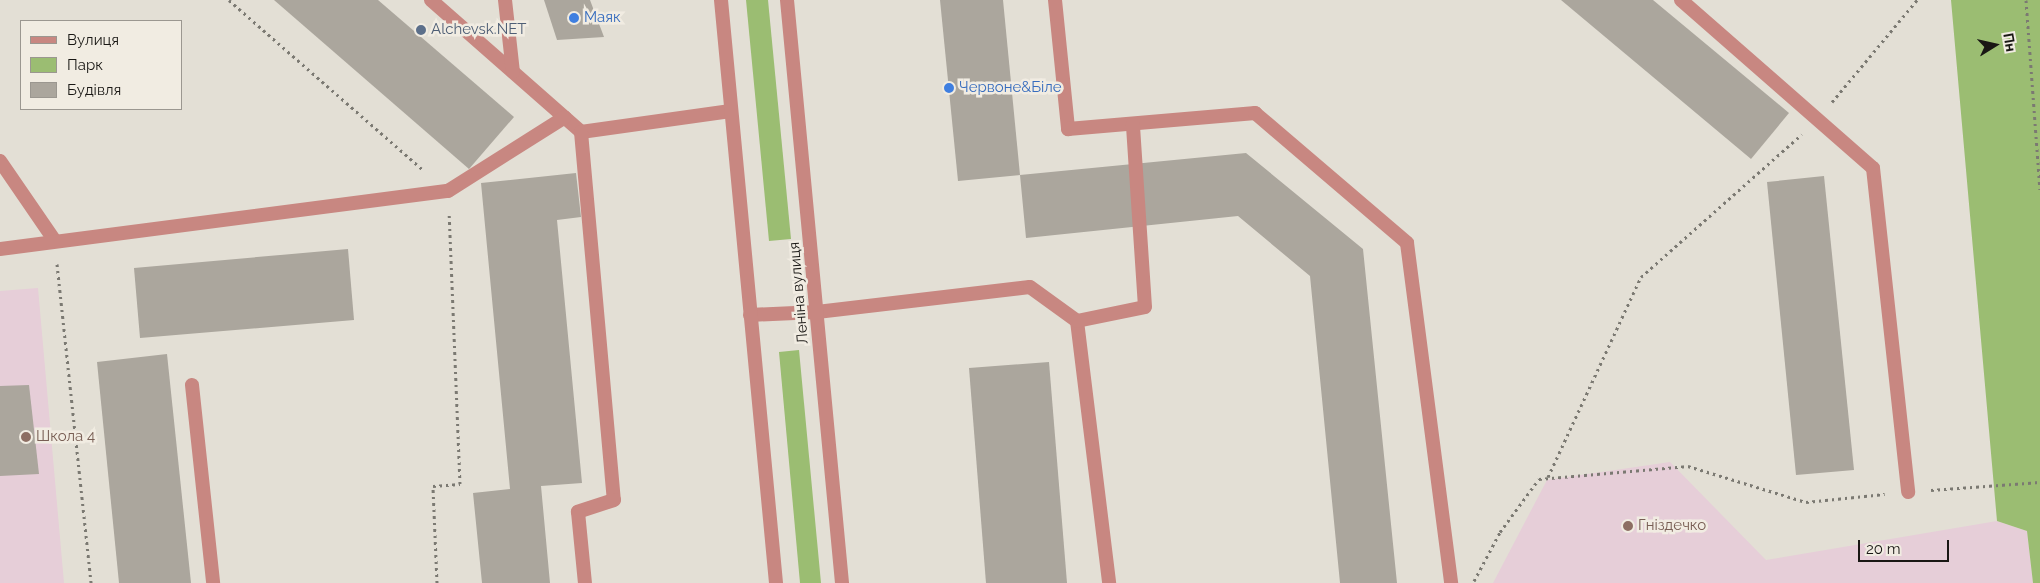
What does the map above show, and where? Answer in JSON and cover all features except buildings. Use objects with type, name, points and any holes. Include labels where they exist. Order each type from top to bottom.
[{"type":"street","points":[[431,0],[581,132],[614,500],[578,512],[585,583]]},
{"type":"street","points":[[506,0],[514,72]]},
{"type":"street","points":[[721,0],[776,583]]},
{"type":"street","name":"Леніна вулиця","points":[[787,0],[842,583]]},
{"type":"street","points":[[1055,0],[1068,129],[1255,113],[1407,243],[1451,583]]},
{"type":"street","points":[[1681,0],[1873,168],[1908,492]]},
{"type":"street","points":[[581,132],[732,111]]},
{"type":"street","points":[[0,249],[448,191],[565,117]]},
{"type":"street","points":[[750,316],[817,312],[1030,287],[1077,320],[1145,307],[1133,124]]},
{"type":"street","points":[[0,161],[55,241]]},
{"type":"street","points":[[1077,320],[1110,583]]},
{"type":"street","points":[[192,385],[212,583]]},
{"type":"path","points":[[229,0],[448,191],[460,484],[433,486],[437,583]]},
{"type":"path","points":[[1548,478],[1641,277],[1818,120],[1918,0]]},
{"type":"path","points":[[2026,0],[2040,189]]},
{"type":"path","points":[[55,241],[91,583]]},
{"type":"path","points":[[1473,583],[1500,532],[1539,479],[1688,466],[1806,502],[2040,482]]},
{"type":"shaded area","name":"Школа 4","points":[[38,288],[64,583],[0,583],[0,291]]},
{"type":"shaded area","name":"Гніздечко","points":[[1670,462],[1766,560],[1997,521],[2027,531],[2033,583],[1493,583],[1547,480]]},
{"type":"green space","points":[[746,0],[768,0],[791,239],[769,241]]},
{"type":"green space","points":[[1951,0],[2040,0],[2040,583],[2033,583],[2027,531],[1997,521]]},
{"type":"green space","points":[[799,350],[821,583],[800,583],[779,352]]},
{"type":"place","name":"Маяк","points":[[574,18]]},
{"type":"place","name":"Alchevsk.NET","points":[[421,30]]},
{"type":"place","name":"Червоне&Біле","points":[[949,88]]},
{"type":"place","name":"Школа 4","points":[[26,437]]},
{"type":"place","name":"Гніздечко","points":[[1628,526]]}]
